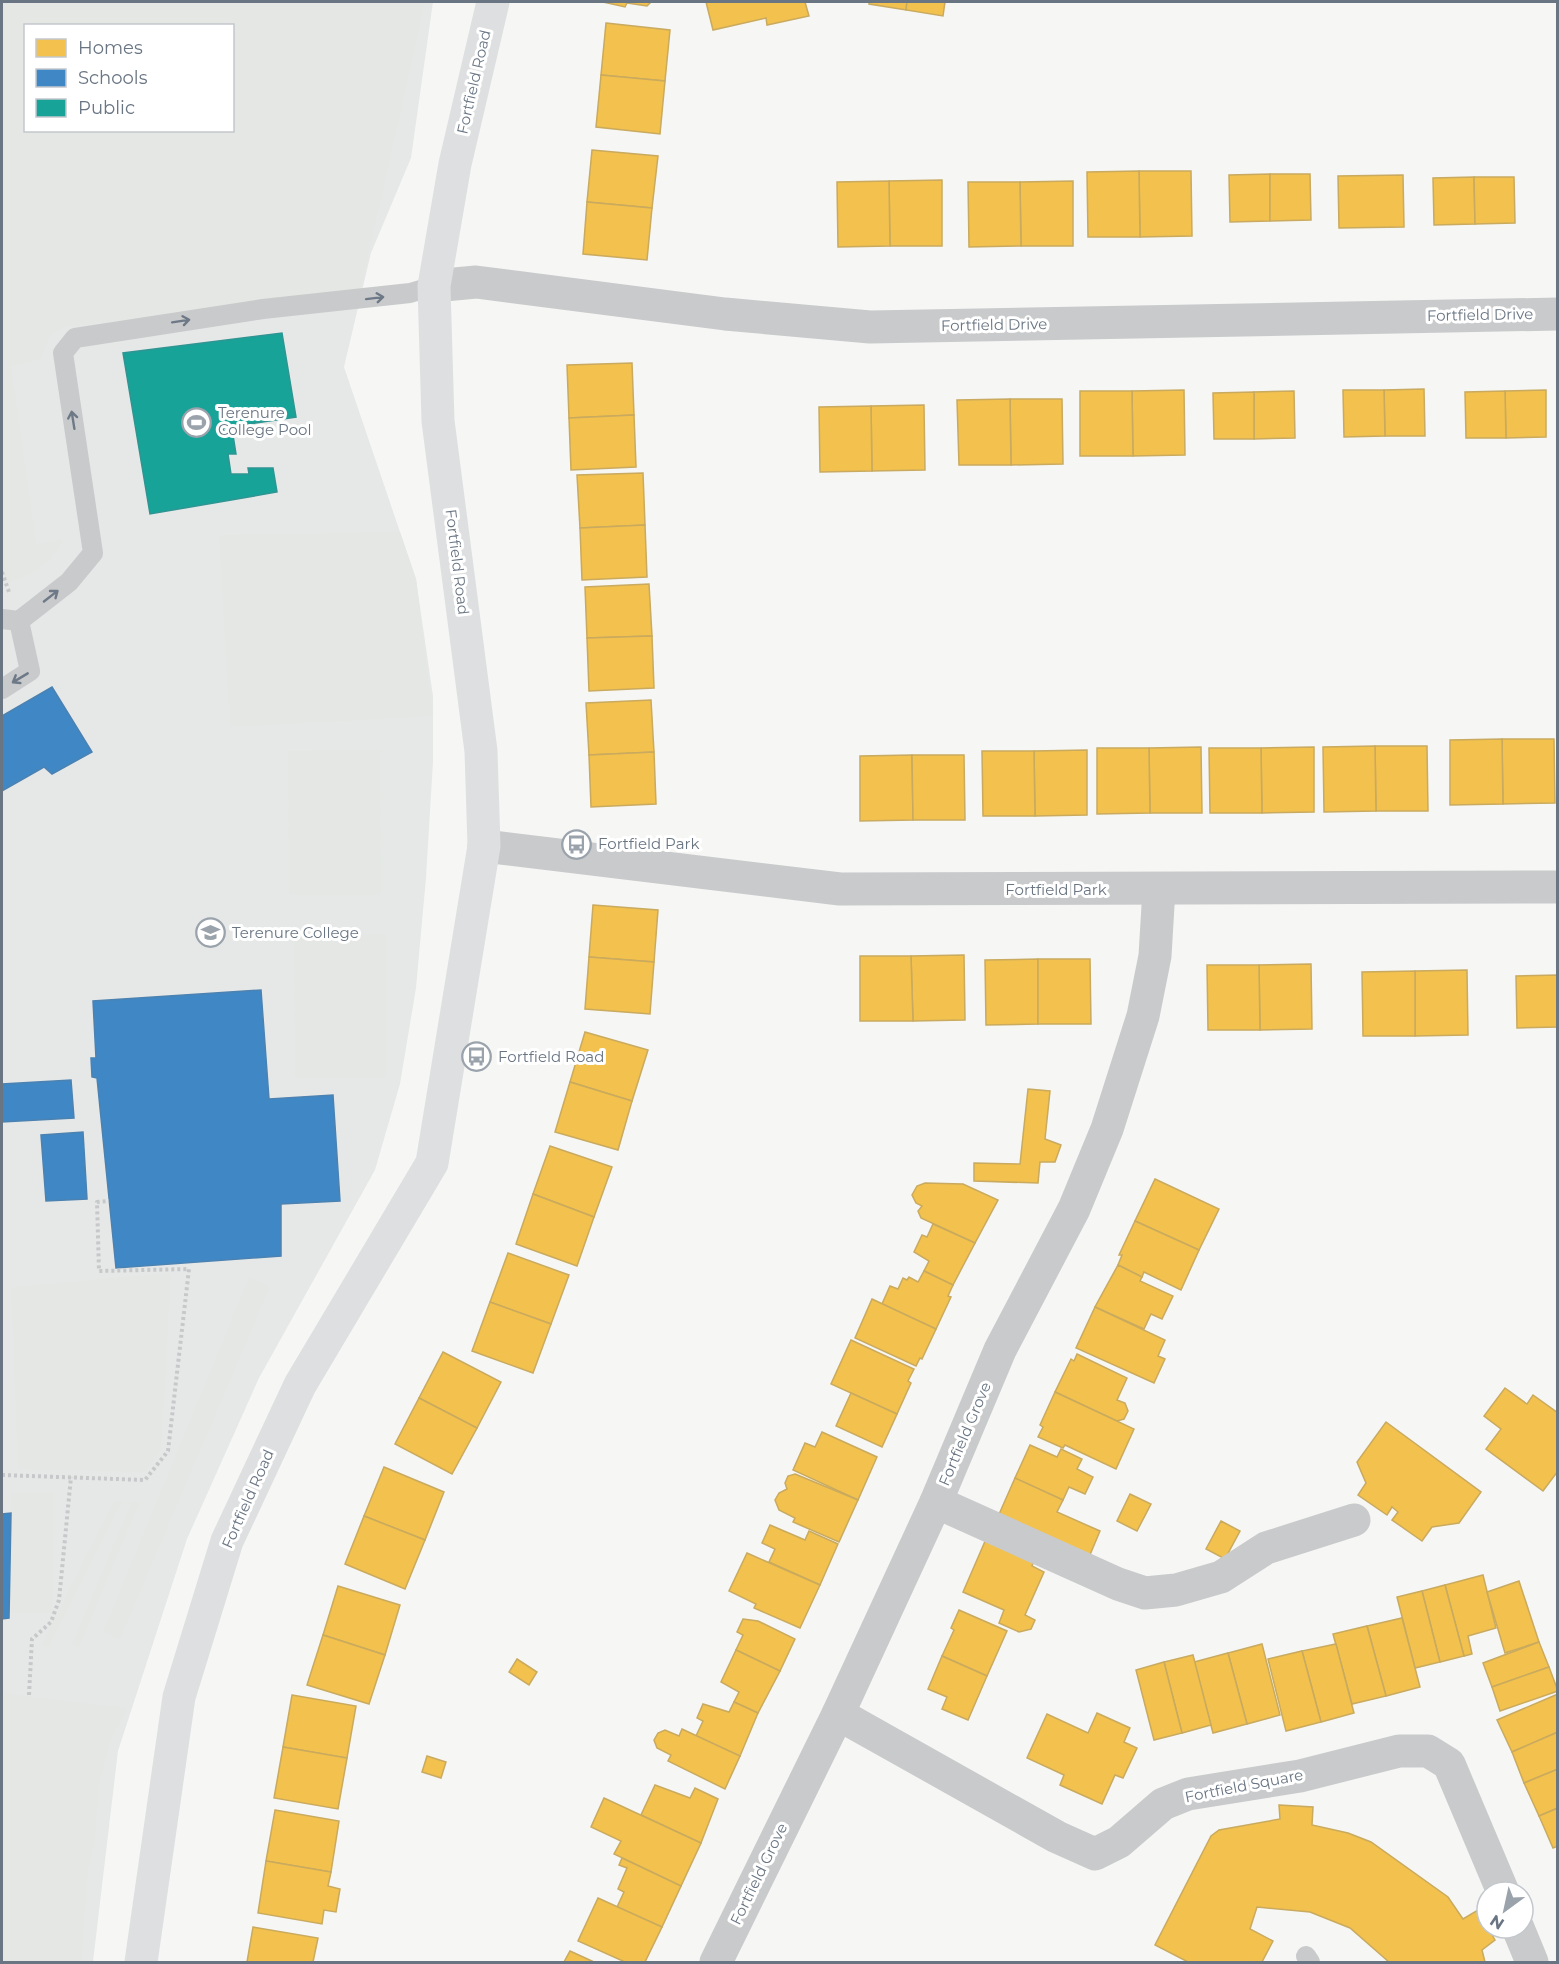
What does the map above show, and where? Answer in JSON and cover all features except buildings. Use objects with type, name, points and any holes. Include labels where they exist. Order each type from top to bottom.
[{"type":"street","name":"Fortfield Road","points":[[141,1962],[179,1697],[227,1541],[300,1385],[432,1163],[484,846],[481,751],[438,421],[434,286],[454,164],[493,2]]},
{"type":"street","name":"Fortfield Drive","points":[[434,286],[477,282],[724,314],[870,327],[1557,314]]},
{"type":"street","name":"Fortfield Park","points":[[484,846],[840,889],[1557,887]]},
{"type":"street","name":"Fortfield Grove","points":[[716,1962],[838,1714],[936,1502],[1000,1350],[1074,1209],[1107,1129],[1143,1016],[1155,956],[1159,889]]},
{"type":"street","points":[[936,1502],[1118,1584],[1145,1593],[1176,1590],[1221,1577],[1266,1548],[1354,1520]]},
{"type":"street","name":"Fortfield Square","points":[[838,1714],[1058,1837],[1095,1854],[1119,1842],[1163,1804],[1188,1794],[1300,1776],[1399,1751],[1428,1751],[1449,1764],[1498,1880]]},
{"type":"street","points":[[1523,1940],[1532,1962]]},
{"type":"lane","points":[[2,689],[30,671],[10,620],[69,582],[93,553],[63,353],[75,338],[263,309],[410,293],[434,286]]},
{"type":"path","points":[[2,1475],[145,1480],[168,1450],[189,1269],[99,1271],[97,1202],[109,1202]]},
{"type":"path","points":[[28,1695],[32,1639],[51,1622],[59,1600],[71,1477]]},
{"type":"shaded area","name":"Terenure College","points":[[2,2],[433,2],[411,158],[371,253],[344,367],[416,579],[433,696],[433,762],[426,878],[416,988],[400,1084],[375,1170],[259,1378],[187,1539],[118,1751],[93,1962],[2,1962]]},
{"type":"shaded area","points":[[2,2],[425,2],[360,292],[66,327],[52,333],[40,360],[11,366],[36,544],[63,539],[53,556],[30,573],[2,587]]},
{"type":"shaded area","points":[[400,532],[416,579],[433,716],[230,727],[219,535]]},
{"type":"shaded area","points":[[380,750],[381,895],[289,895],[288,751]]},
{"type":"shaded area","points":[[294,934],[386,934],[386,1078],[295,1078]]},
{"type":"shaded area","points":[[171,1273],[161,1449],[145,1472],[18,1469],[11,1287]]},
{"type":"shaded area","points":[[249,1277],[270,1286],[120,1639],[103,1632]]},
{"type":"shaded area","points":[[11,1493],[53,1493],[53,1613],[9,1613]]},
{"type":"shaded area","points":[[114,1501],[122,1501],[48,1647],[42,1644]]},
{"type":"shaded area","points":[[132,1501],[139,1502],[79,1647],[72,1645]]},
{"type":"shaded area","points":[[2,1693],[127,1708],[111,1739],[99,1782],[95,1838],[86,1883],[82,1962],[2,1962]]},
{"type":"place","name":"Terenure College Pool","points":[[197,422]]},
{"type":"place","name":"Fortfield Park","points":[[577,844]]},
{"type":"place","name":"Terenure College","points":[[211,933]]},
{"type":"place","name":"Fortfield Road","points":[[477,1057]]}]
